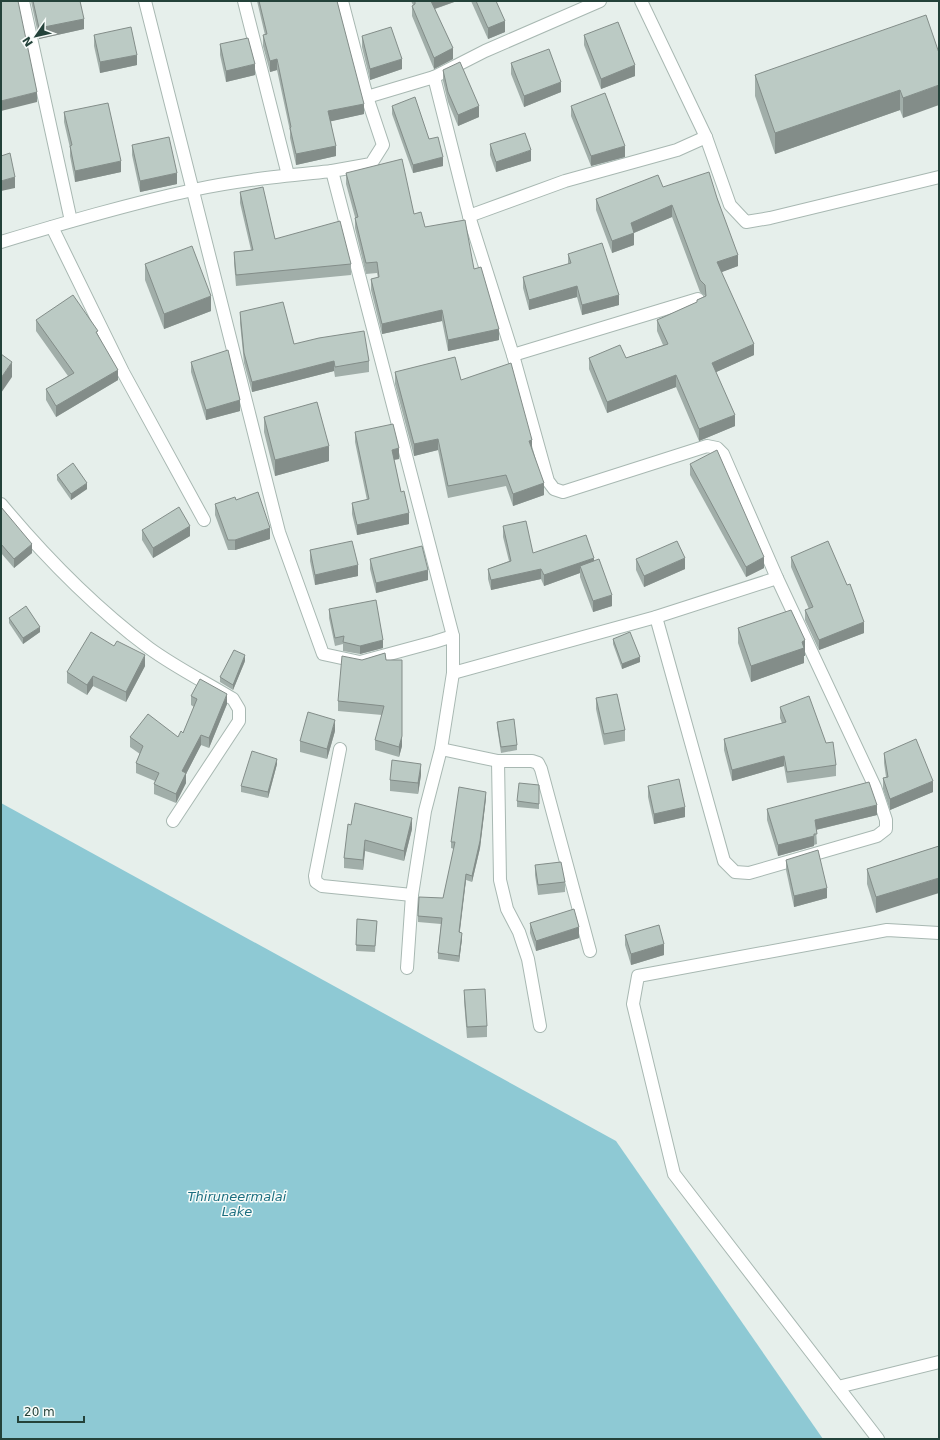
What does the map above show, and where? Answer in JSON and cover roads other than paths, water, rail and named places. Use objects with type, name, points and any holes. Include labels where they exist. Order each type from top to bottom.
[{"type":"street","points":[[23,1],[71,221]]},
{"type":"street","points":[[145,1],[279,532],[323,654],[360,662],[453,636]]},
{"type":"street","points":[[244,1],[288,175]]},
{"type":"street","points":[[1,242],[71,221],[193,190],[288,175],[332,171],[371,164],[383,145],[367,98],[342,1]]},
{"type":"street","points":[[367,98],[434,77],[485,51],[600,1]]},
{"type":"street","points":[[641,1],[706,137],[730,205],[746,222],[770,218],[939,177]]},
{"type":"street","points":[[434,77],[469,216],[513,355],[548,481],[554,489],[564,492],[706,446],[717,448],[723,454],[777,578],[875,787],[886,820],[886,829],[877,836],[749,873],[735,872],[724,861],[656,617]]},
{"type":"street","points":[[469,216],[565,181],[677,150],[706,137]]},
{"type":"street","points":[[332,171],[453,636],[453,673],[441,749],[424,811],[412,894],[407,968]]},
{"type":"street","points":[[52,227],[123,372],[204,520]]},
{"type":"street","points":[[513,355],[698,299]]},
{"type":"street","points":[[1,504],[39,549],[88,598],[150,649],[233,699],[238,709],[239,721],[173,821]]},
{"type":"street","points":[[453,673],[656,617],[777,578]]},
{"type":"street","points":[[340,749],[314,876],[316,882],[322,886],[412,894]]},
{"type":"street","points":[[441,749],[498,761],[532,761],[538,763],[541,769],[590,951]]},
{"type":"street","points":[[498,761],[500,880],[507,909],[519,932],[528,959],[540,1026]]},
{"type":"street","points":[[878,1439],[674,1174],[634,1004],[638,976],[887,930],[939,933]]},
{"type":"street","points":[[838,1387],[939,1362]]},
{"type":"water","name":"Thiruneermalai Lake","points":[[1,803],[616,1141],[823,1439],[1,1439]]}]
